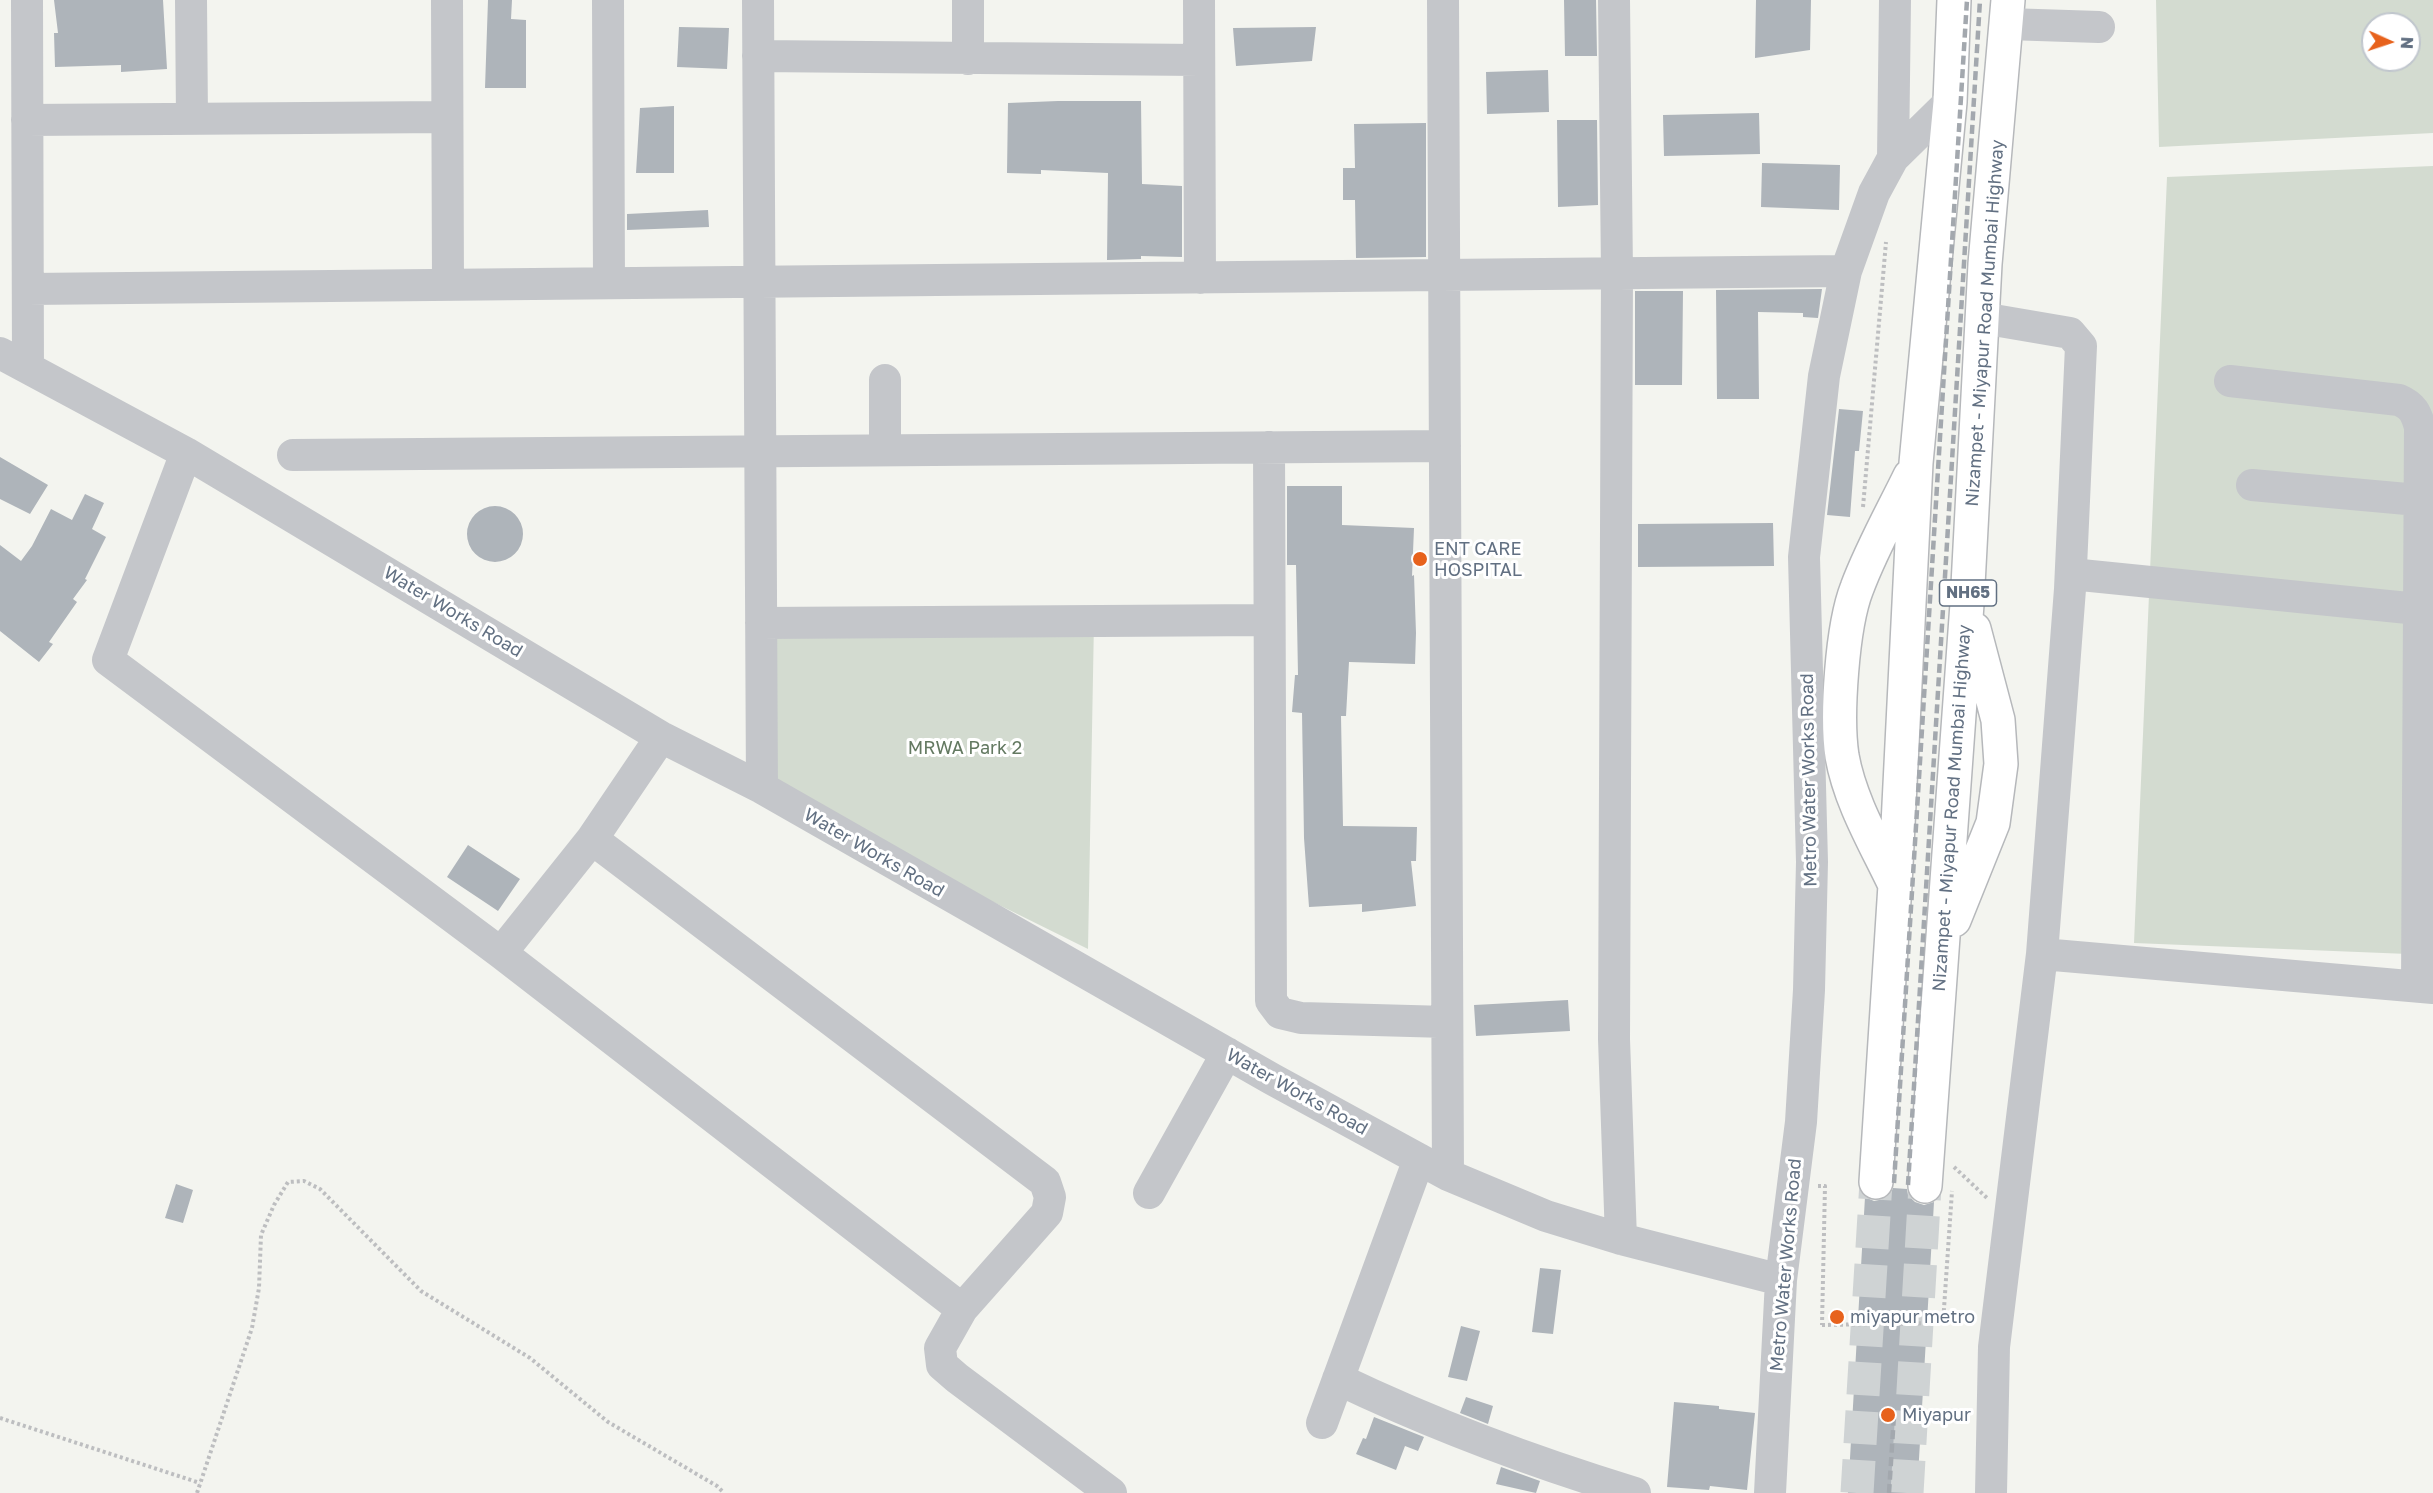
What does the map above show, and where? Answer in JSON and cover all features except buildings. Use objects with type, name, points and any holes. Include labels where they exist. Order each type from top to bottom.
[{"type":"highway","points":[[1876,1182],[1895,885],[1916,463],[1950,102],[1954,0]]},
{"type":"highway","name":"Nizampet - Miyapur Road Mumbai Highway","points":[[1944,1184],[1942,949],[1967,604],[1986,252],[2008,12]]},
{"type":"highway","points":[[1895,885],[1858,810],[1842,756],[1840,698],[1846,638],[1856,590],[1916,463]]},
{"type":"highway","points":[[1942,949],[1993,823],[2001,764],[1998,720],[1967,604]]},
{"type":"street","points":[[27,0],[28,368]]},
{"type":"street","points":[[191,0],[192,118]]},
{"type":"street","points":[[447,0],[448,285]]},
{"type":"street","points":[[608,0],[609,283]]},
{"type":"street","points":[[758,0],[762,788]]},
{"type":"street","points":[[968,59],[969,0]]},
{"type":"street","points":[[1199,0],[1200,278]]},
{"type":"street","points":[[1443,0],[1448,1175]]},
{"type":"street","points":[[1614,0],[1617,273],[1614,1039],[1621,1239]]},
{"type":"street","points":[[1893,158],[1894,0]]},
{"type":"street","points":[[2008,12],[2098,27]]},
{"type":"street","points":[[758,56],[1199,60]]},
{"type":"street","name":"Metro Water Works Road","points":[[1770,1493],[1781,1280],[1801,1122],[1809,990],[1812,862],[1804,557],[1824,376],[1846,271],[1874,193],[1893,158],[1950,102]]},
{"type":"street","points":[[27,120],[447,117]]},
{"type":"street","points":[[28,289],[1846,271]]},
{"type":"street","points":[[1982,318],[2070,333],[2081,346],[2071,574],[2042,954],[1994,1347],[1991,1493]]},
{"type":"street","name":"Water Works Road","points":[[0,353],[186,453],[661,737],[762,788],[1227,1053],[1448,1175],[1546,1216],[1621,1239],[1781,1280]]},
{"type":"street","points":[[885,380],[885,450]]},
{"type":"street","points":[[2042,954],[2425,986],[2425,644],[2418,609],[2420,427],[2415,411],[2408,404],[2399,400],[2230,381]]},
{"type":"street","points":[[293,455],[1445,446]]},
{"type":"street","points":[[1269,447],[1271,1001],[1280,1013],[1301,1018],[1447,1022]]},
{"type":"street","points":[[186,453],[108,660],[501,953],[962,1309]]},
{"type":"street","points":[[2252,485],[2418,500]]},
{"type":"street","points":[[2071,574],[2418,609]]},
{"type":"street","points":[[761,623],[1269,620]]},
{"type":"street","points":[[501,953],[592,839],[661,737]]},
{"type":"street","points":[[592,839],[1045,1182],[1050,1197],[1047,1213],[962,1309],[940,1348],[942,1365],[1111,1493]]},
{"type":"street","points":[[1149,1193],[1227,1053]]},
{"type":"street","points":[[1322,1423],[1419,1159]]},
{"type":"street","points":[[1338,1379],[1400,1409],[1554,1469],[1635,1493]]},
{"type":"path","points":[[1825,1186],[1822,1325],[1943,1323],[1944,1184],[1954,1167],[2009,1220]]},
{"type":"path","points":[[197,1493],[252,1328],[259,1288],[261,1235],[274,1205],[288,1182],[304,1181],[320,1189],[422,1291],[530,1358],[608,1422],[717,1486],[724,1493]]},
{"type":"path","points":[[0,1418],[200,1483]]},
{"type":"green space","points":[[2156,0],[2433,0],[2433,133],[2159,147]]},
{"type":"green space","points":[[2433,166],[2433,955],[2134,943],[2167,177]]},
{"type":"green space","name":"MRWA Park 2","points":[[1094,621],[1088,949],[767,790],[776,622]]},
{"type":"tunnel","points":[[1857,1493],[1876,1182]]},
{"type":"tunnel","points":[[1907,1493],[1925,1186]]},
{"type":"railway","points":[[1894,1183],[1967,0]]},
{"type":"railway","points":[[1908,1185],[1980,0]]},
{"type":"railway","points":[[1889,1493],[1894,1415]]},
{"type":"place","name":"ENT CARE HOSPITAL","points":[[1420,559]]},
{"type":"place","name":"miyapur metro","points":[[1837,1317]]},
{"type":"place","name":"Miyapur","points":[[1888,1415]]}]
